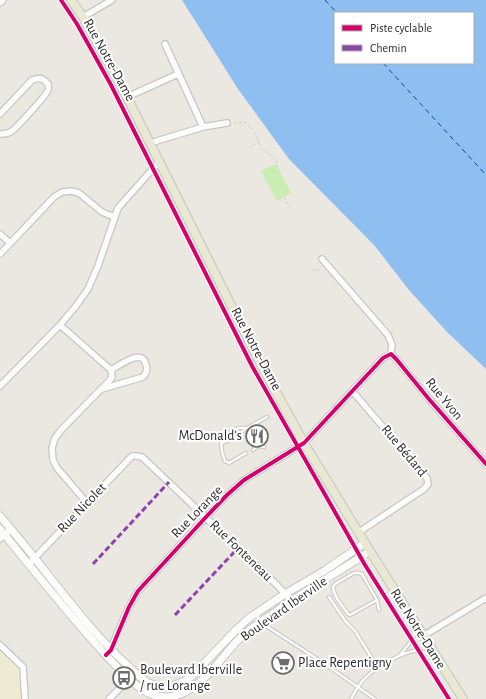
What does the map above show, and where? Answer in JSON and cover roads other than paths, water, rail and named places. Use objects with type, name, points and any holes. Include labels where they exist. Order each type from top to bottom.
[{"type":"main road","name":"Rue Notre-Dame","points":[[71,0],[83,17],[127,97],[259,361],[304,443],[463,699]]},
{"type":"street","points":[[0,3],[3,0]]},
{"type":"street","points":[[83,17],[110,0]]},
{"type":"street","points":[[165,44],[203,127]]},
{"type":"street","points":[[127,97],[178,74]]},
{"type":"street","points":[[0,114],[32,80],[41,78],[48,84],[48,90],[44,97],[12,131],[6,134],[0,134]]},
{"type":"street","points":[[150,143],[203,127],[227,123]]},
{"type":"street","points":[[0,386],[60,325],[76,306],[88,289],[103,252],[118,208],[160,162]]},
{"type":"street","points":[[0,254],[54,197],[62,192],[71,191],[79,193],[102,212],[114,217]]},
{"type":"street","points":[[0,234],[10,243]]},
{"type":"street","points":[[322,259],[388,335],[392,345],[391,354]]},
{"type":"street","points":[[60,325],[111,370],[112,377],[110,380],[62,429],[55,438],[52,448],[53,460],[57,468],[87,503]]},
{"type":"street","name":"Rue Lorange","points":[[108,653],[138,591],[206,517],[244,480],[304,443],[383,358],[391,354]]},
{"type":"street","name":"Rue Yvon","points":[[391,354],[486,464]]},
{"type":"street","points":[[102,389],[143,377],[147,369],[146,362],[139,357],[129,359],[111,370]]},
{"type":"street","name":"Rue Bédard","points":[[353,392],[428,478],[428,484],[424,489],[359,532]]},
{"type":"street","name":"Rue Nicolet","points":[[29,564],[132,456],[136,456]]},
{"type":"street","name":"Rue Fonteneau","points":[[136,456],[142,457],[278,586],[291,601]]},
{"type":"street","name":"Boulevard Iberville","points":[[0,516],[35,558],[129,678],[141,689],[153,695],[172,698],[190,690],[203,679],[237,641],[260,622],[370,551]]},
{"type":"street","points":[[2,534],[11,529]]},
{"type":"street","name":"Boulevard Iberville","points":[[2,534],[29,564],[62,605],[108,653],[151,684],[169,687],[191,677],[245,622],[285,594],[324,571],[365,543]]},
{"type":"street","points":[[423,636],[486,598]]},
{"type":"street","points":[[0,645],[22,667],[25,699]]},
{"type":"street","points":[[109,699],[129,678],[136,673]]},
{"type":"street","points":[[169,687],[172,698]]},
{"type":"lane","points":[[221,443],[232,440],[247,428],[267,417]]},
{"type":"lane","points":[[246,453],[229,463],[225,461],[221,443],[227,434],[238,428],[247,428]]},
{"type":"lane","points":[[252,450],[258,446],[264,447]]},
{"type":"lane","points":[[378,600],[350,615],[337,597],[333,587],[341,580],[354,573],[362,574],[378,600],[379,610]]},
{"type":"lane","points":[[329,597],[346,622],[355,631],[378,668]]},
{"type":"lane","points":[[331,600],[337,597]]},
{"type":"lane","points":[[256,614],[260,622],[322,662],[375,699]]},
{"type":"lane","points":[[400,656],[413,640],[414,634],[410,615]]},
{"type":"lane","points":[[350,699],[369,674],[400,656],[414,651],[419,651],[427,653],[440,662]]},
{"type":"water","points":[[182,0],[486,0],[486,369],[447,332],[409,290],[374,245],[289,159],[238,89]]},
{"type":"place","name":"McDonald's","points":[[257,436]]},
{"type":"place","name":"Place Repentigny","points":[[283,663]]},
{"type":"place","name":"Boulevard Iberville / rue Lorange","points":[[124,678]]}]
